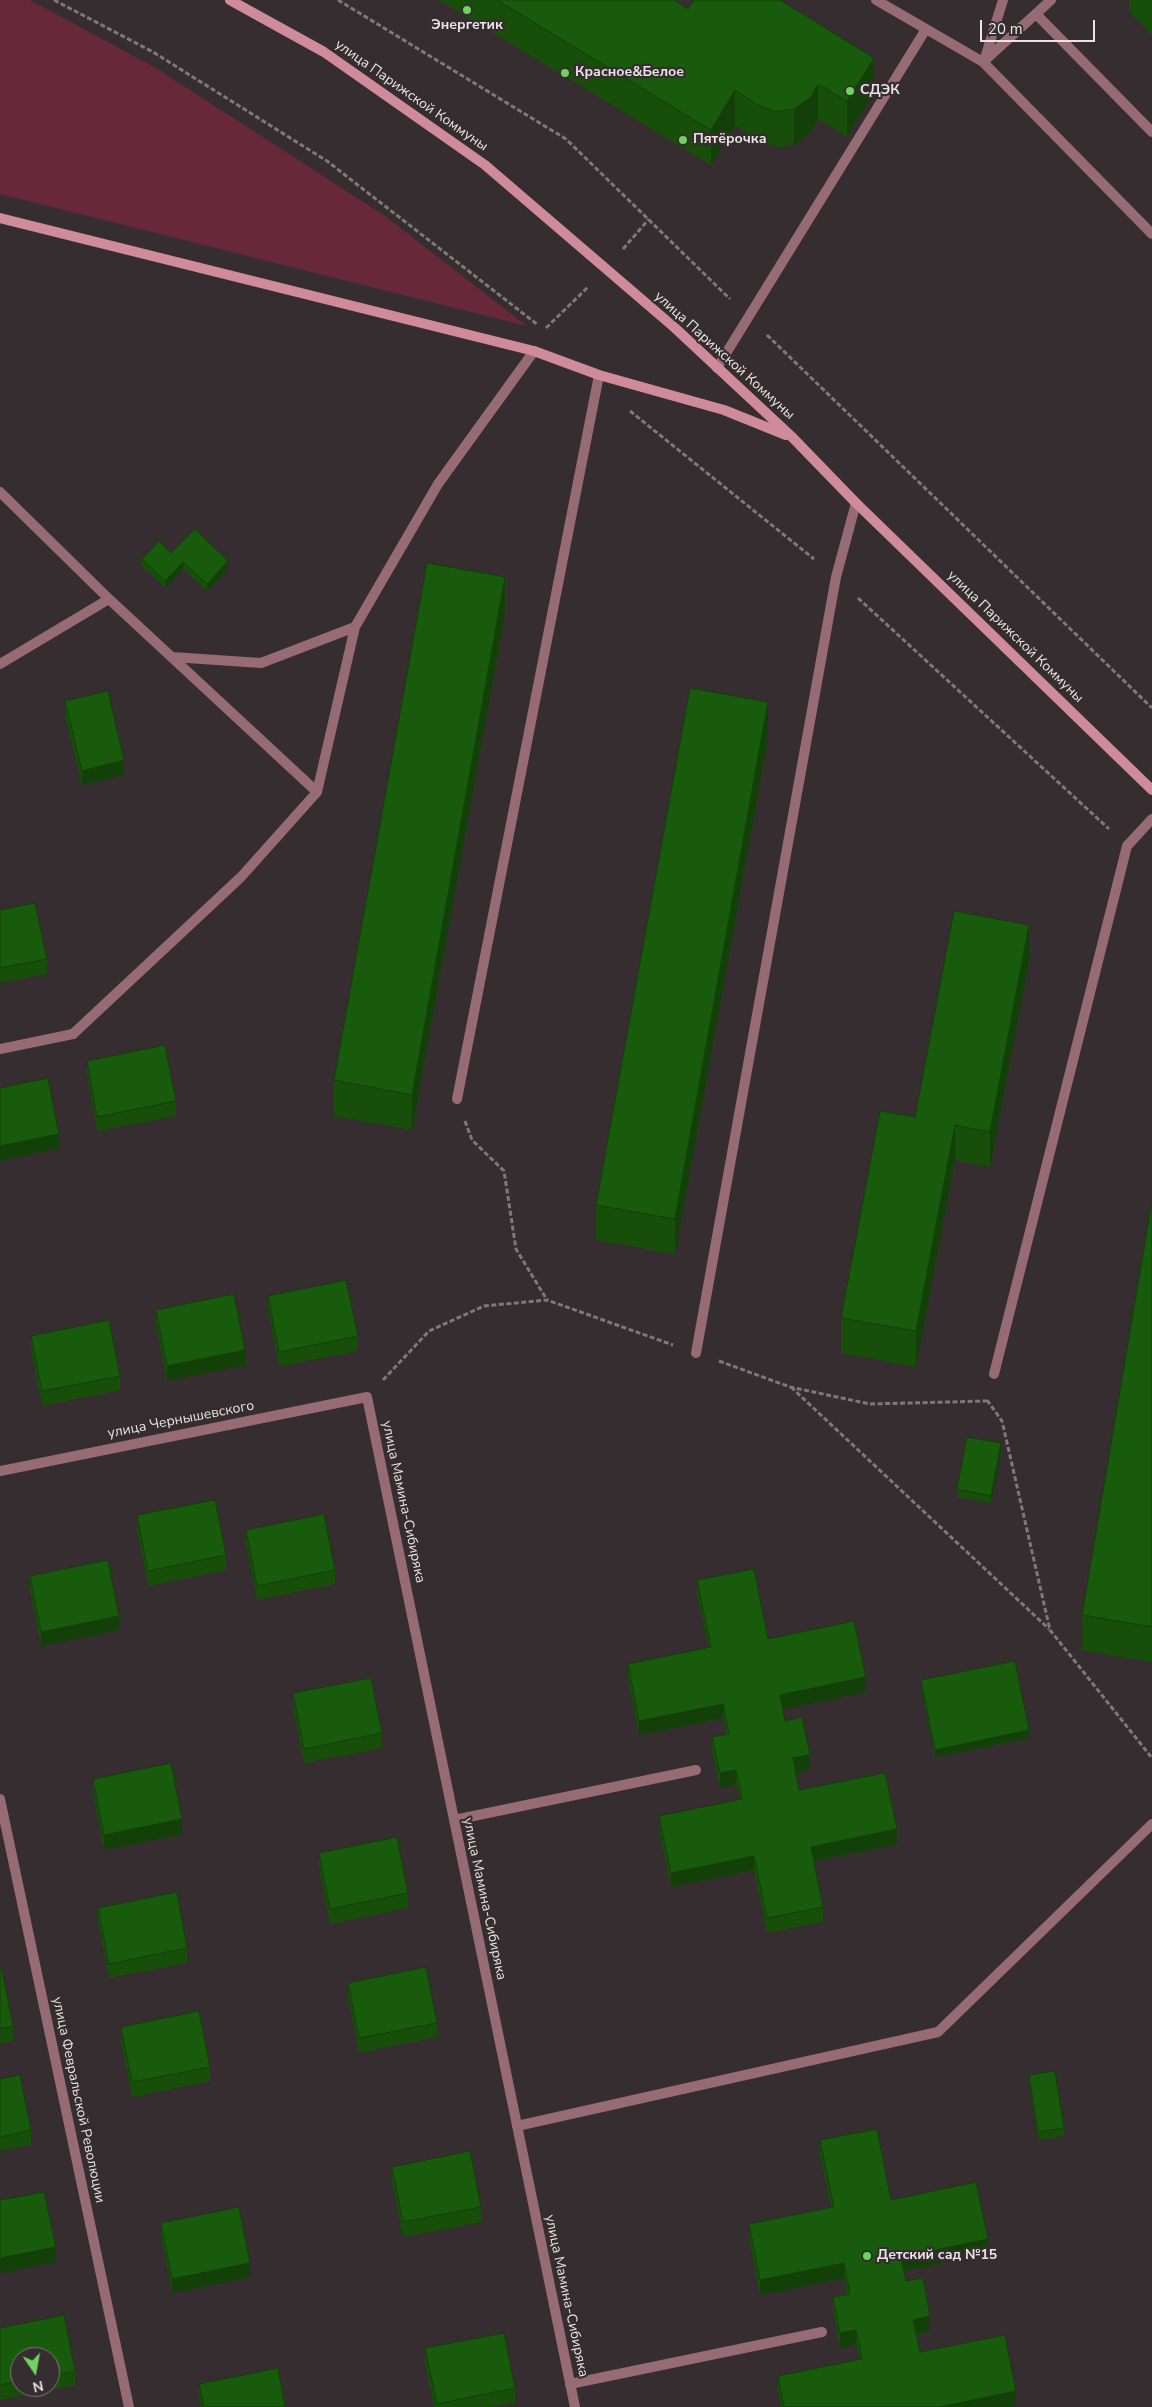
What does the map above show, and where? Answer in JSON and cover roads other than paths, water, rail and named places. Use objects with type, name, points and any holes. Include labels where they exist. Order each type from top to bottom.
[{"type":"main road","name":"улица Парижской Коммуны","points":[[230,0],[324,52],[485,165],[675,328],[793,438],[856,503],[1152,790]]},
{"type":"main road","points":[[0,218],[534,351],[599,375],[724,410],[793,438]]},
{"type":"street","points":[[876,0],[983,62],[1152,234]]},
{"type":"street","points":[[983,62],[1003,0]]},
{"type":"street","points":[[983,62],[1051,0]]},
{"type":"street","points":[[1036,14],[1152,132]]},
{"type":"street","points":[[717,368],[926,29]]},
{"type":"street","points":[[0,1048],[73,1034],[241,877],[317,792],[355,627],[438,484],[534,351]]},
{"type":"street","points":[[457,1099],[599,375]]},
{"type":"street","points":[[0,492],[109,599],[317,792]]},
{"type":"street","points":[[696,1353],[836,577],[856,503]]},
{"type":"street","points":[[0,664],[109,599]]},
{"type":"street","points":[[172,657],[261,663],[355,627]]},
{"type":"street","points":[[994,1374],[1127,846],[1152,819]]},
{"type":"street","name":"улица Чернышевского","points":[[0,1471],[367,1397]]},
{"type":"street","name":"улица Мамина-Сибиряка","points":[[367,1397],[575,2407]]},
{"type":"street","points":[[454,1820],[696,1770]]},
{"type":"street","name":"улица Февральской Революции","points":[[0,1799],[129,2407]]},
{"type":"street","points":[[517,2126],[938,2032],[1152,1824]]},
{"type":"street","points":[[570,2384],[822,2332]]},
{"type":"place","name":"Энергетик","points":[[467,10]]},
{"type":"place","name":"Красное&Белое","points":[[565,73]]},
{"type":"place","name":"СДЭК","points":[[850,91]]},
{"type":"place","name":"Пятёрочка","points":[[683,140]]},
{"type":"place","name":"Детский сад №15","points":[[867,2256]]}]
